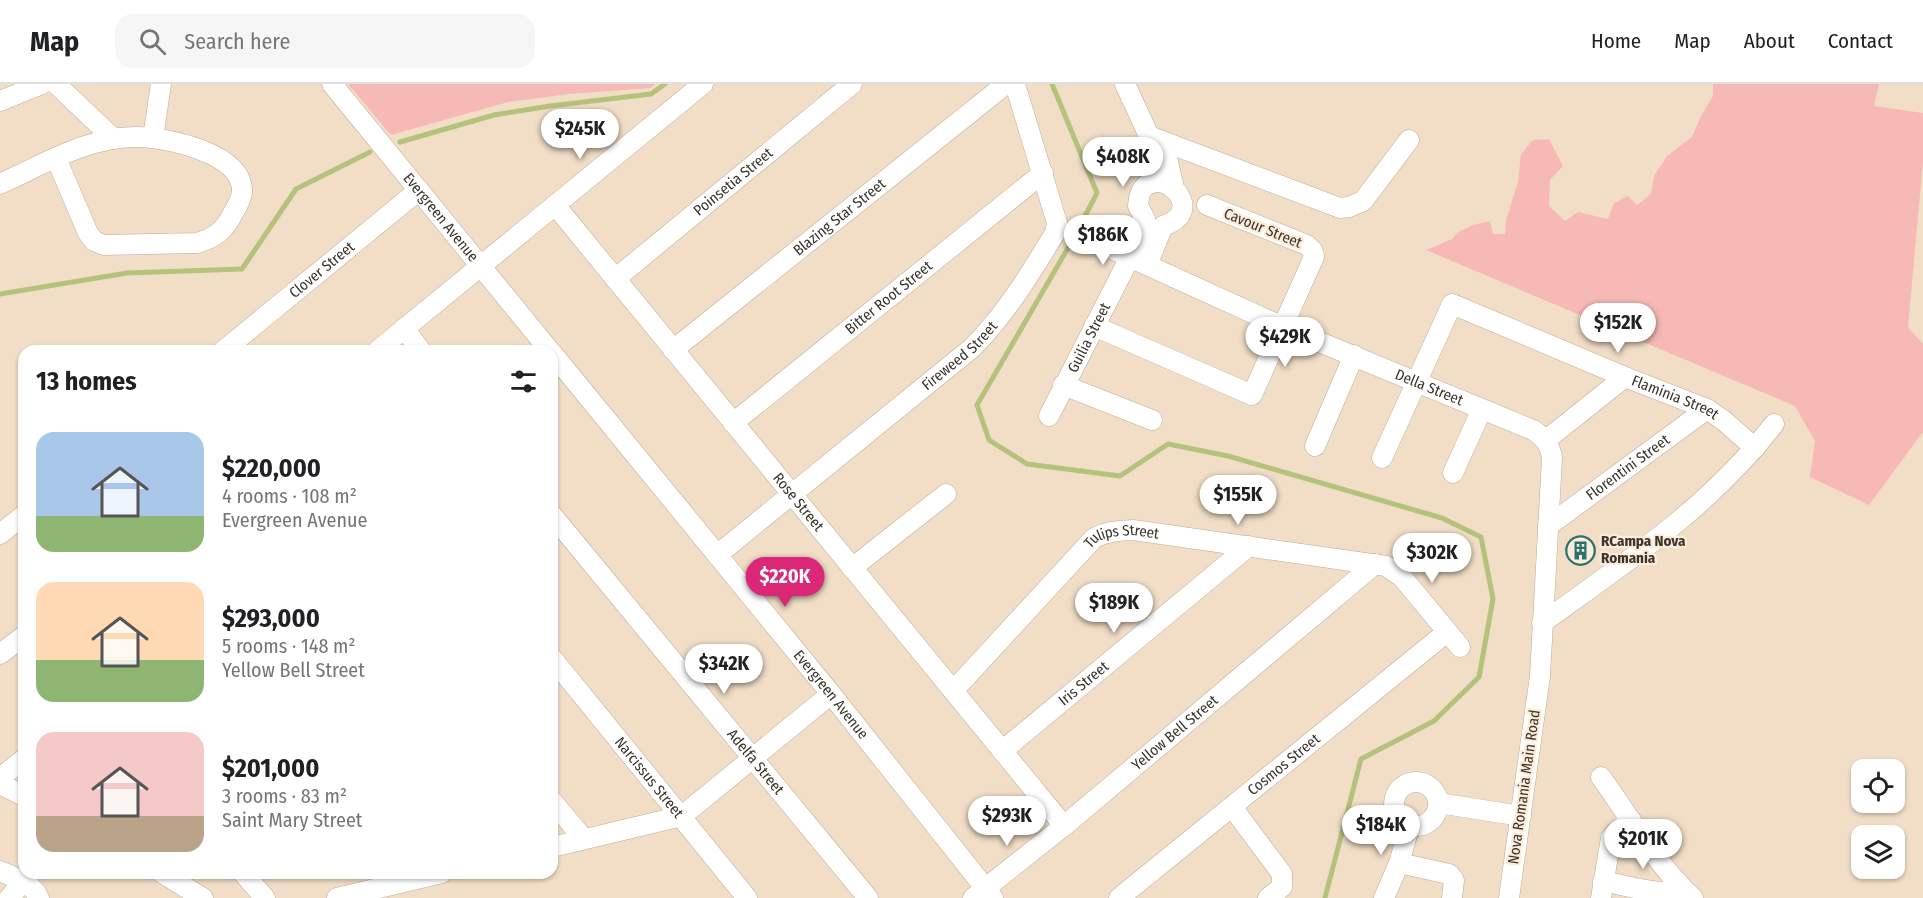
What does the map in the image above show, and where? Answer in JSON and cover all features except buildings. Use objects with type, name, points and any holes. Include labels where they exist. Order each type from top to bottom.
[{"type":"street","points":[[0,101],[42,84]]},
{"type":"street","points":[[56,84],[114,138]]},
{"type":"street","points":[[153,138],[161,84]]},
{"type":"street","name":"Evergreen Avenue","points":[[332,84],[545,345]]},
{"type":"street","points":[[384,345],[703,84]]},
{"type":"street","name":"Poinsetia Street","points":[[615,279],[852,84]]},
{"type":"street","name":"Blazing Star Street","points":[[673,350],[1006,84]]},
{"type":"street","name":"Fireweed Street","points":[[717,555],[972,348],[1002,315],[1055,233],[1056,223],[1043,173],[1015,84]]},
{"type":"street","points":[[1125,84],[1149,136],[1163,150],[1167,158],[1174,188],[1181,199],[1179,213],[1169,223],[1162,225],[1138,261]]},
{"type":"street","points":[[1149,136],[1340,208],[1357,204],[1368,196],[1409,140]]},
{"type":"street","points":[[1149,136],[1149,161],[1153,183]]},
{"type":"street","points":[[0,184],[56,158],[94,144],[114,138],[137,137],[195,147],[215,155],[240,180],[242,192],[225,227],[210,240],[196,243],[113,246],[94,241],[83,223],[56,158]]},
{"type":"street","name":"Bitter Root Street","points":[[733,423],[1043,173]]},
{"type":"street","points":[[1138,261],[1145,219],[1140,213],[1139,198],[1147,186],[1153,183],[1167,183],[1174,188]]},
{"type":"street","name":"Clover Street","points":[[230,345],[419,190]]},
{"type":"street","name":"Rose Street","points":[[555,205],[1064,826]]},
{"type":"street","name":"Cavour Street","points":[[1207,205],[1307,245],[1313,251],[1314,257],[1283,327]]},
{"type":"street","name":"Della Street","points":[[1092,240],[1283,327],[1533,430],[1546,440]]},
{"type":"street","name":"Guilia Street","points":[[1049,416],[1094,326],[1138,261]]},
{"type":"street","name":"Flaminia Street","points":[[1417,382],[1452,304],[1707,410],[1723,420],[1755,448]]},
{"type":"street","points":[[1094,326],[1252,395],[1283,327]]},
{"type":"street","points":[[404,328],[417,345]]},
{"type":"street","points":[[1315,446],[1354,355]]},
{"type":"street","name":"Evergreen Avenue","points":[[558,361],[831,694],[984,895]]},
{"type":"street","points":[[1542,623],[1552,458],[1546,440],[1625,377]]},
{"type":"street","points":[[1382,458],[1417,382]]},
{"type":"street","points":[[1063,385],[1152,420]]},
{"type":"street","points":[[1452,473],[1482,409]]},
{"type":"street","name":"Florentini Street","points":[[1548,526],[1707,410]]},
{"type":"street","points":[[1542,623],[1681,521],[1716,489],[1755,448],[1774,424]]},
{"type":"street","points":[[852,568],[946,494]]},
{"type":"street","points":[[0,534],[18,519]]},
{"type":"street","name":"Adelfa Street","points":[[558,522],[868,898]]},
{"type":"street","name":"Tulips Street","points":[[953,691],[1094,538],[1103,533],[1133,530],[1386,566],[1402,577],[1453,640]]},
{"type":"street","name":"Iris Street","points":[[1002,751],[1249,546]]},
{"type":"street","name":"Yellow Bell Street","points":[[984,895],[1375,564]]},
{"type":"street","name":"Nova Romania Main Road","points":[[1509,898],[1540,676],[1542,623]]},
{"type":"street","points":[[0,654],[18,640]]},
{"type":"street","name":"Cosmos Street","points":[[1119,898],[1232,807],[1453,640]]},
{"type":"street","name":"Narcissus Street","points":[[558,665],[747,898]]},
{"type":"street","points":[[558,845],[682,816],[831,694]]},
{"type":"street","points":[[0,778],[18,764]]},
{"type":"street","points":[[1601,777],[1644,839],[1688,894]]},
{"type":"street","points":[[1415,782],[1428,786],[1436,796],[1438,803],[1432,818],[1426,823],[1410,825],[1403,822],[1395,811],[1395,798],[1402,786],[1415,782]]},
{"type":"street","points":[[0,784],[18,793]]},
{"type":"street","points":[[1438,803],[1521,816]]},
{"type":"street","points":[[1232,807],[1282,874],[1281,887],[1268,898]]},
{"type":"street","points":[[558,808],[583,838]]},
{"type":"street","points":[[1631,820],[1611,837],[1602,889],[1676,891],[1688,894]]},
{"type":"street","points":[[1384,898],[1399,863],[1410,825]]},
{"type":"street","points":[[1399,863],[1449,874],[1454,880],[1452,898]]},
{"type":"street","points":[[0,871],[23,882],[38,894],[39,898]]},
{"type":"street","points":[[172,879],[203,898]]},
{"type":"street","points":[[248,879],[265,898]]},
{"type":"street","points":[[337,898],[372,881],[390,879]]},
{"type":"street","points":[[9,898],[23,882]]},
{"type":"shaded area","points":[[348,84],[655,84],[651,88],[569,94],[508,102],[391,135]]},
{"type":"shaded area","points":[[1713,84],[1879,84],[1874,106],[1923,113],[1923,161],[1908,327],[1923,344],[1923,432],[1869,505],[1810,477],[1815,441],[1795,406],[1426,250],[1452,239],[1458,232],[1473,225],[1490,221],[1493,234],[1505,234],[1506,220],[1518,182],[1521,154],[1533,140],[1549,139],[1563,166],[1550,180],[1549,206],[1565,221],[1578,212],[1608,219],[1614,203],[1628,196],[1637,205],[1651,194],[1654,176],[1667,156],[1692,137],[1713,96]]},
{"type":"waterway","points":[[400,142],[494,115],[651,94],[665,84]]},
{"type":"waterway","points":[[1052,84],[1097,193],[1072,241],[977,405],[989,440],[1027,464],[1120,476],[1168,444],[1228,456],[1442,518],[1481,537],[1493,599],[1479,677],[1434,721],[1361,759],[1325,898]]},
{"type":"waterway","points":[[0,294],[127,273],[242,269],[296,189],[370,152]]},
{"type":"place","name":"RCampa Nova Romania","points":[[1580,550]]}]
